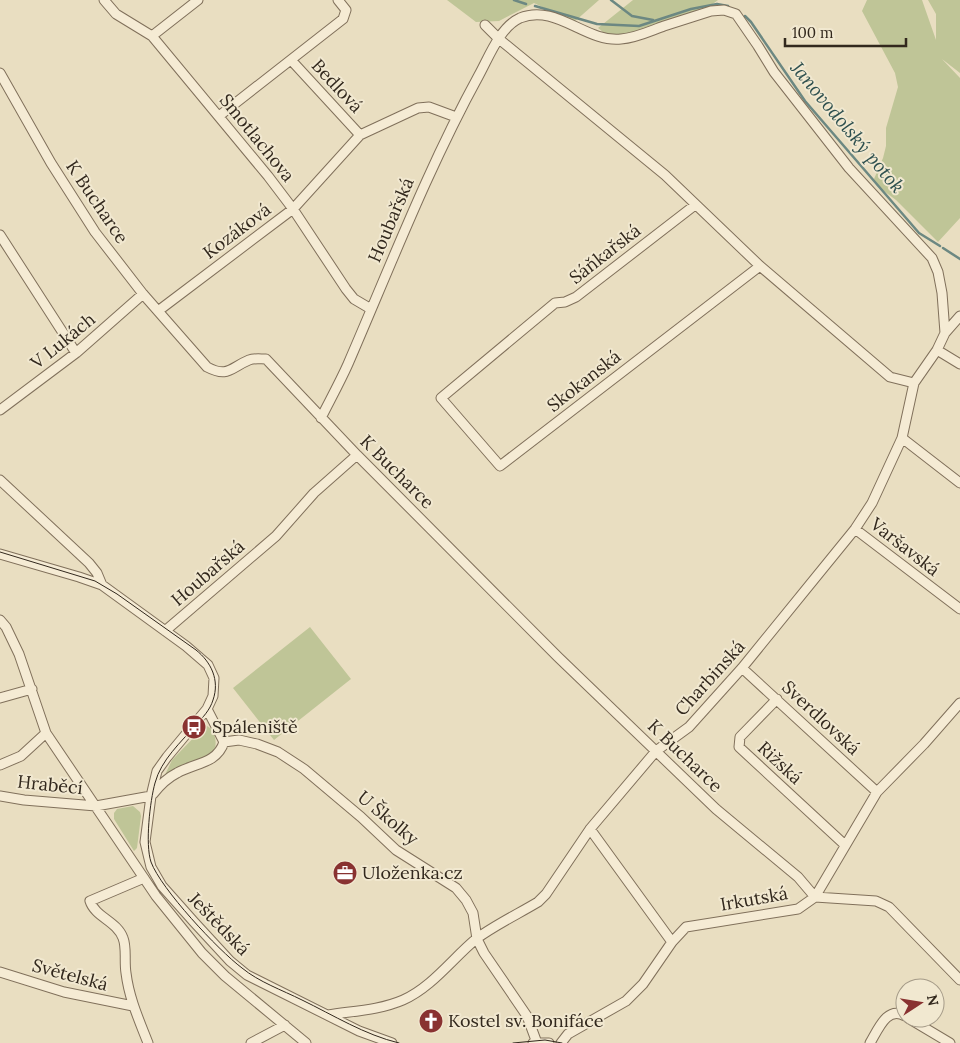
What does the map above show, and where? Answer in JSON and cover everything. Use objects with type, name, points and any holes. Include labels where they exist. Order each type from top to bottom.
[{"type":"street","name":"Smotlachova","points":[[104,0],[116,14],[152,36],[268,176],[293,209],[346,289],[354,298],[371,309]]},
{"type":"street","points":[[152,36],[198,0]]},
{"type":"street","name":"Bedlová","points":[[219,116],[343,19],[346,10],[338,0]]},
{"type":"street","name":"Houbařská","points":[[321,418],[347,366],[422,188],[456,117],[499,39],[510,24],[519,18],[533,14],[552,17],[602,37],[620,40],[711,11],[724,10],[736,14],[774,72],[849,168],[932,258],[938,272],[942,293],[945,333]]},
{"type":"street","points":[[485,25],[499,39],[665,175],[760,266],[890,377],[914,384]]},
{"type":"street","name":"Bedlová","points":[[291,60],[360,135]]},
{"type":"street","name":"K Bucharce","points":[[0,73],[51,163],[95,232],[158,311],[207,367],[217,372],[230,372],[251,360],[266,359],[357,455],[558,657],[716,809],[798,877],[815,897]]},
{"type":"street","name":"Kozáková","points":[[158,311],[293,209],[360,135],[418,108],[429,107],[456,117]]},
{"type":"street","name":"Sáňkařská","points":[[441,398],[555,303],[565,302],[576,297],[695,205]]},
{"type":"street","points":[[0,235],[76,354]]},
{"type":"street","name":"Skokanská","points":[[441,398],[500,466],[760,266]]},
{"type":"street","name":"V Lukách","points":[[0,410],[76,354],[144,294]]},
{"type":"street","points":[[945,333],[960,316]]},
{"type":"street","name":"Charbinská","points":[[328,1015],[386,1006],[404,1000],[433,979],[477,939],[538,902],[546,894],[590,829],[656,751],[689,726],[742,668],[855,529],[872,503],[902,438],[914,384],[937,350],[945,333]]},
{"type":"street","points":[[937,350],[960,364]]},
{"type":"street","points":[[902,438],[960,484]]},
{"type":"street","name":"Houbařská","points":[[165,630],[276,536],[314,493],[357,455]]},
{"type":"street","points":[[0,480],[89,562],[97,573],[102,585]]},
{"type":"street","name":"Varšavská","points":[[855,529],[960,609]]},
{"type":"street","points":[[0,554],[102,585],[186,646],[208,665],[214,678],[213,696],[207,709],[224,742],[221,752],[208,761],[175,774],[162,783],[151,796],[96,806]]},
{"type":"street","name":"Ještědská","points":[[0,620],[6,627],[19,654],[46,733],[156,896],[202,953],[225,976],[306,1043]]},
{"type":"street","name":"Sverdlovská","points":[[742,668],[877,792]]},
{"type":"street","points":[[0,698],[32,689]]},
{"type":"street","name":"Rižská","points":[[776,699],[740,737],[739,747],[845,846]]},
{"type":"street","name":"Irkutská","points":[[561,1043],[568,1034],[626,1001],[642,984],[672,942],[686,927],[798,909],[815,897],[877,792],[924,744],[960,703]]},
{"type":"street","name":"Ještědská","points":[[207,709],[166,757],[157,771],[151,796],[145,842],[151,868],[162,886],[230,961],[247,975],[359,1030],[392,1043]]},
{"type":"street","points":[[0,765],[21,756],[46,733]]},
{"type":"street","name":"U Školky","points":[[224,742],[239,740],[258,744],[278,752],[304,769],[362,817],[396,850],[456,888],[466,900],[472,913],[477,939],[484,953],[527,1016],[537,1042]]},
{"type":"street","name":"Hraběcí","points":[[0,796],[96,806]]},
{"type":"street","points":[[590,829],[672,942]]},
{"type":"street","points":[[144,878],[90,901],[92,907],[119,928],[124,939],[126,972],[133,1006],[148,1043]]},
{"type":"street","points":[[815,897],[876,901],[889,907],[960,980]]},
{"type":"street","name":"Světelská","points":[[0,972],[64,992],[133,1006]]},
{"type":"street","points":[[870,1043],[886,1016],[895,1012]]},
{"type":"street","points":[[251,1043],[285,1024]]},
{"type":"street","points":[[925,1028],[950,1043]]},
{"type":"street","points":[[533,1043],[549,1043]]},
{"type":"green space","points":[[447,0],[599,0],[574,22],[534,3],[499,21],[476,22]]},
{"type":"green space","points":[[633,0],[718,0],[681,19],[648,30],[618,35],[606,34],[598,28]]},
{"type":"green space","points":[[867,0],[922,0],[936,40],[936,14],[928,0],[960,0],[960,73],[942,59],[960,78],[960,218],[938,242],[896,200],[877,186],[874,179],[883,158],[886,146],[886,128],[898,87],[895,73],[862,11]]},
{"type":"green space","points":[[310,627],[351,679],[274,740],[233,688]]},
{"type":"green space","points":[[207,726],[213,730],[215,736],[216,745],[213,754],[164,777],[172,760]]},
{"type":"green space","points":[[133,806],[140,812],[141,816],[137,848],[134,851],[114,819],[114,813],[117,809]]},
{"type":"waterway","name":"Janovodolský potok","points":[[514,0],[526,4]]},
{"type":"waterway","points":[[611,0],[632,16],[653,20]]},
{"type":"waterway","name":"Janovodolský potok","points":[[535,6],[597,24],[639,26],[691,9],[717,4],[728,6]]},
{"type":"waterway","name":"Janovodolský potok","points":[[745,16],[805,101],[919,233],[940,246]]},
{"type":"waterway","name":"Janovodolský potok","points":[[943,248],[960,259]]},
{"type":"tram line","points":[[0,552],[95,581],[117,594],[196,650],[206,660],[215,679],[215,693],[212,704],[167,759],[158,775],[153,791],[148,845],[151,862],[157,874],[178,903],[205,934],[249,973],[263,982],[362,1030],[399,1043]]},
{"type":"tram line","points":[[513,1043],[545,1040],[562,1043]]},
{"type":"place","name":"Spáleniště","points":[[194,727]]},
{"type":"place","name":"Uloženka.cz","points":[[345,873]]},
{"type":"place","name":"Kostel sv. Bonifáce","points":[[431,1021]]}]
